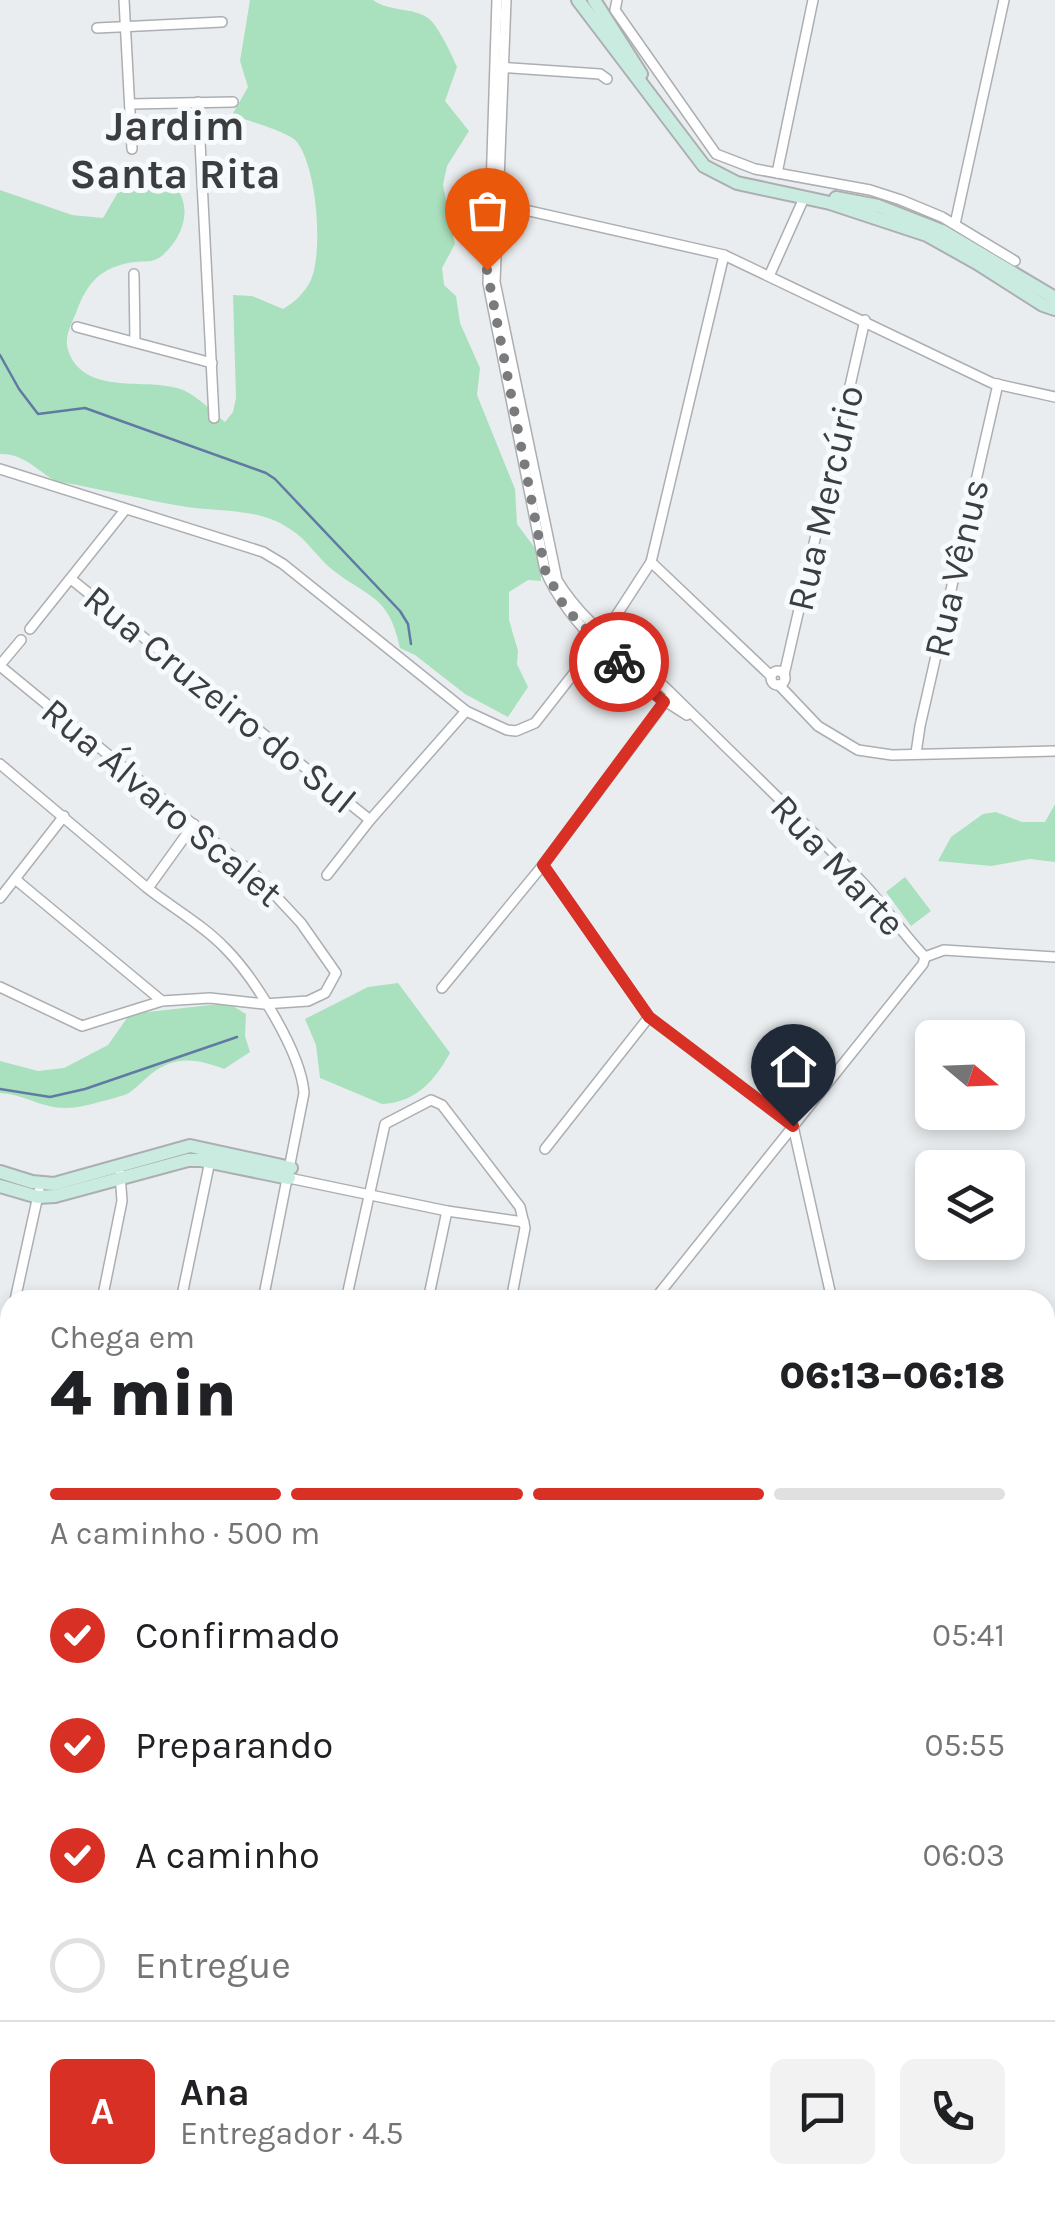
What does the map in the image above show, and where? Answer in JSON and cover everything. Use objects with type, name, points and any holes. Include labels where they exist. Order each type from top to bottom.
[{"type":"main road","points":[[578,0],[704,166],[737,183],[804,198],[927,235],[1043,306],[1055,309]]},
{"type":"main road","points":[[594,0],[658,100],[694,147],[719,169],[753,180],[878,206],[957,239],[1055,298]]},
{"type":"main road","points":[[0,1186],[39,1190],[119,1172],[190,1146],[290,1173]]},
{"type":"main road","points":[[0,1172],[39,1190]]},
{"type":"street","points":[[124,0],[132,148]]},
{"type":"street","name":"Rua Marte","points":[[497,0],[495,282],[557,580],[600,640],[634,675],[699,722],[864,884],[925,957],[944,950],[1055,958]]},
{"type":"street","name":"Rua Marte","points":[[498,67],[506,0]]},
{"type":"street","points":[[778,173],[814,0]]},
{"type":"street","points":[[955,224],[1004,0]]},
{"type":"street","points":[[616,5],[716,154],[754,169],[870,190],[955,224],[1015,260]]},
{"type":"street","points":[[97,28],[222,22]]},
{"type":"street","points":[[498,67],[600,74],[607,80]]},
{"type":"street","points":[[198,102],[214,418]]},
{"type":"street","points":[[130,104],[234,102]]},
{"type":"street","points":[[770,274],[804,198]]},
{"type":"street","points":[[494,203],[724,255],[998,384],[1055,397]]},
{"type":"street","points":[[0,469],[263,552],[466,711],[506,730],[527,728],[542,715],[600,640],[652,562],[724,255]]},
{"type":"street","points":[[134,274],[135,342]]},
{"type":"street","name":"Rua Mercúrio","points":[[782,680],[865,320]]},
{"type":"street","points":[[77,328],[212,363]]},
{"type":"street","name":"Rua Vênus","points":[[916,753],[998,384]]},
{"type":"street","points":[[30,630],[125,510]]},
{"type":"street","points":[[652,562],[771,676],[774,684],[782,680],[818,726],[838,741],[874,754],[1054,749]]},
{"type":"street","points":[[646,575],[670,577]]},
{"type":"street","name":"Rua Cruzeiro do Sul","points":[[70,579],[370,820]]},
{"type":"street","points":[[0,666],[21,640]]},
{"type":"street","name":"Rua Marte","points":[[600,640],[642,666],[668,698]]},
{"type":"street","name":"Rua Álvaro Scalet","points":[[0,666],[288,906],[333,966],[334,980],[326,993],[308,1001],[264,1004]]},
{"type":"street","points":[[634,675],[642,666]]},
{"type":"street","points":[[442,988],[543,865],[668,698]]},
{"type":"street","points":[[327,875],[466,711]]},
{"type":"street","points":[[0,764],[224,947],[290,1044],[303,1080],[290,1173],[265,1290]]},
{"type":"street","points":[[0,898],[64,816]]},
{"type":"street","points":[[148,888],[194,824]]},
{"type":"street","points":[[543,865],[649,1017],[793,1126],[830,1290]]},
{"type":"street","points":[[15,879],[162,1001]]},
{"type":"street","points":[[662,1290],[925,957]]},
{"type":"street","points":[[0,987],[82,1026],[162,1001],[210,998],[264,1004]]},
{"type":"street","points":[[545,1148],[649,1017]]},
{"type":"street","points":[[348,1290],[386,1121],[426,1101],[439,1102],[516,1198],[524,1222],[513,1290]]},
{"type":"street","points":[[183,1290],[212,1155]]},
{"type":"street","points":[[104,1290],[122,1201],[119,1172]]},
{"type":"street","points":[[290,1173],[447,1211],[524,1222]]},
{"type":"street","points":[[17,1290],[39,1190]]},
{"type":"street","points":[[430,1290],[447,1211]]},
{"type":"green space","points":[[250,0],[373,0],[415,12],[436,27],[457,67],[445,101],[469,131],[447,166],[443,185],[455,244],[442,268],[444,285],[456,296],[460,323],[480,368],[477,395],[515,489],[517,524],[540,555],[541,581],[528,580],[509,592],[509,620],[518,651],[517,664],[528,687],[508,717],[465,694],[400,648],[390,618],[377,600],[334,571],[302,539],[278,522],[253,514],[187,507],[60,482],[19,458],[0,454],[0,190],[72,215],[103,218],[128,175],[148,174],[175,186],[185,211],[175,241],[156,259],[122,264],[97,278],[85,293],[70,327],[68,350],[76,365],[88,375],[118,383],[183,390],[225,422],[233,412],[236,398],[233,295],[252,296],[283,309],[310,282],[317,252],[316,210],[303,153],[292,138],[232,115],[248,87],[240,61]]},
{"type":"green space","points":[[1055,804],[1055,862],[1030,859],[991,866],[938,861],[951,837],[983,814],[996,812],[1022,822],[1045,822]]},
{"type":"green space","points":[[905,877],[931,911],[911,926],[886,892]]},
{"type":"green space","points":[[398,983],[450,1053],[431,1081],[405,1099],[382,1104],[320,1078],[316,1045],[305,1019],[368,987]]},
{"type":"green space","points":[[228,1003],[246,1014],[245,1036],[250,1052],[224,1069],[178,1061],[160,1068],[127,1094],[70,1108],[0,1093],[0,1061],[38,1071],[64,1068],[108,1045],[130,1014]]},
{"type":"waterway","points":[[0,355],[38,414],[85,408],[275,479],[400,611],[408,624],[411,644]]},
{"type":"waterway","points":[[0,1089],[50,1097],[85,1089],[237,1037]]},
{"type":"way so far","points":[[487,270],[545,570],[565,608],[619,662]]},
{"type":"district","name":"Jardim Santa Rita","points":[[175,149]]},
{"type":"route","points":[[619,662],[664,702],[543,865],[649,1017],[793,1126]]}]
